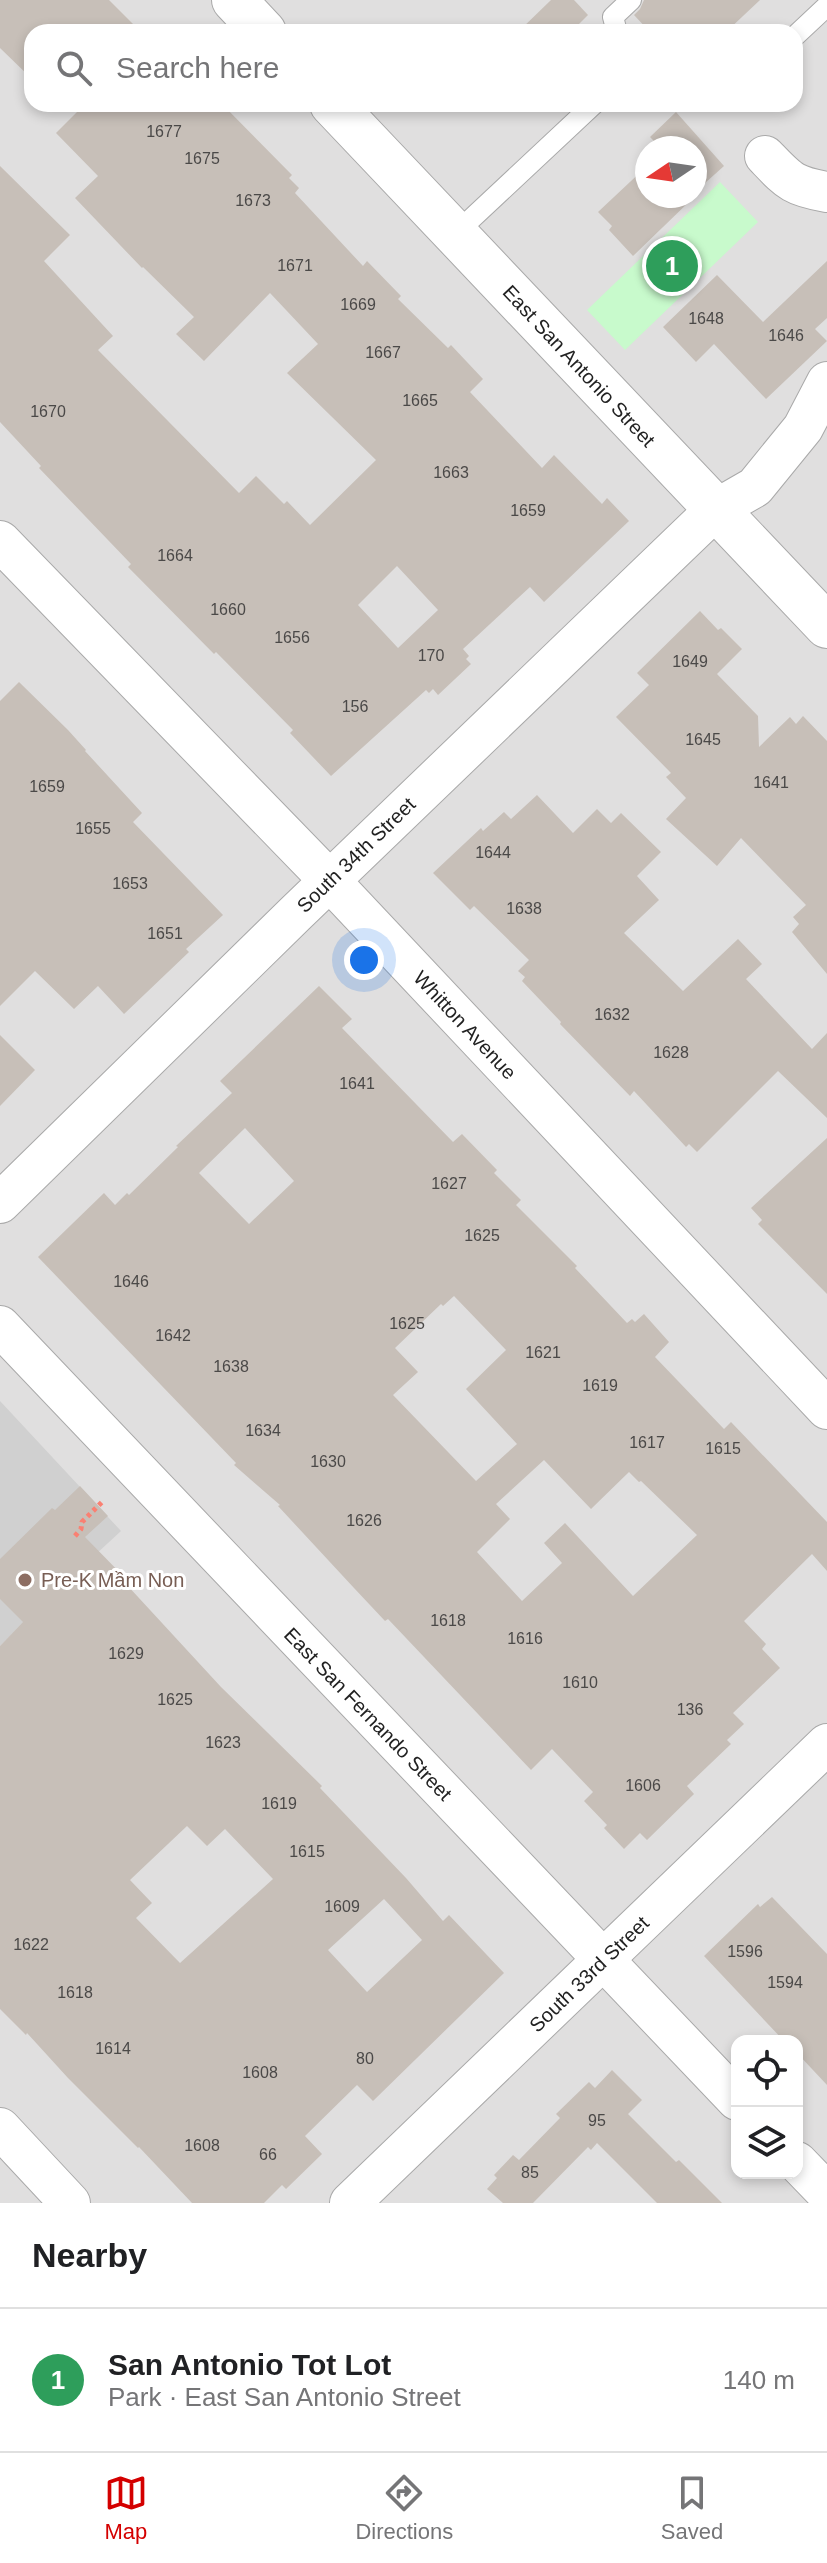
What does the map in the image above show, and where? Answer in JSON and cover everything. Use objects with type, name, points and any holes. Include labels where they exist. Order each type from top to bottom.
[{"type":"street","points":[[234,0],[256,24]]},
{"type":"street","name":"East San Antonio Street","points":[[339,112],[827,626]]},
{"type":"street","points":[[765,156],[790,182],[805,189],[827,192]]},
{"type":"street","name":"South 34th Street","points":[[0,1203],[715,510],[755,487],[803,428],[827,382]]},
{"type":"street","name":"Whitton Avenue","points":[[0,541],[330,881],[827,1409]]},
{"type":"street","name":"East San Fernando Street","points":[[0,1326],[731,2094]]},
{"type":"street","name":"South 33rd Street","points":[[350,2203],[827,1744]]},
{"type":"street","points":[[0,2128],[70,2203]]},
{"type":"street","points":[[803,2168],[827,2193]]},
{"type":"lane","points":[[615,24],[613,17],[631,0]]},
{"type":"lane","points":[[803,28],[827,6]]},
{"type":"lane","points":[[454,235],[585,112]]},
{"type":"path","points":[[75,1536],[82,1522],[103,1501]]},
{"type":"shaded area","points":[[0,0],[827,0],[827,2203],[0,2203]]},
{"type":"shaded area","points":[[0,1401],[121,1531],[0,1646]]},
{"type":"green space","points":[[720,182],[758,222],[625,350],[587,310],[693,208],[707,208],[707,195]]},
{"type":"building","points":[[0,0],[109,0],[133,24],[24,24],[24,71],[0,48]]},
{"type":"building","points":[[551,0],[574,0],[588,15],[579,24],[526,24]]},
{"type":"building","points":[[644,0],[760,0],[734,24],[642,24],[634,15]]},
{"type":"building","points":[[77,112],[230,112],[292,175],[289,178],[299,188],[295,193],[363,266],[367,261],[401,296],[398,299],[448,348],[451,345],[483,379],[470,392],[542,468],[554,455],[602,504],[607,498],[629,521],[544,602],[530,587],[463,649],[471,664],[438,695],[433,689],[429,693],[426,690],[331,776],[290,733],[293,730],[128,567],[131,564],[39,468],[41,466],[0,422],[0,166],[70,235],[44,261],[113,336],[98,350],[239,493],[256,476],[310,525],[376,460],[287,373],[318,344],[270,293],[204,361],[176,334],[194,317],[75,198],[98,176],[56,133]],"holes":[[[397,566],[438,610],[398,648],[358,605]]]},
{"type":"building","points":[[676,112],[697,136],[651,136]]},
{"type":"building","points":[[707,147],[724,166],[707,181]]},
{"type":"building","points":[[635,177],[635,208],[683,208],[633,256],[609,230],[612,226],[598,212]]},
{"type":"building","points":[[827,261],[827,318],[815,329],[827,341],[766,399],[714,344],[696,362],[663,327],[717,275],[763,322]]},
{"type":"building","points":[[700,611],[742,649],[717,674],[758,716],[759,747],[790,717],[796,724],[803,716],[827,741],[827,974],[792,932],[799,924],[793,917],[806,905],[741,838],[717,866],[666,819],[686,798],[666,777],[671,773],[616,717],[649,685],[637,673]]},
{"type":"building","points":[[19,682],[68,730],[142,813],[133,822],[223,915],[124,1014],[98,986],[74,1009],[35,971],[0,1006],[0,701]]},
{"type":"building","points":[[537,795],[573,833],[597,809],[611,823],[621,813],[661,852],[637,876],[659,900],[624,933],[683,991],[738,939],[762,964],[746,979],[812,1049],[827,1033],[827,1118],[778,1071],[697,1152],[689,1144],[686,1147],[634,1091],[630,1096],[560,1024],[522,981],[525,977],[518,971],[529,960],[474,906],[470,910],[433,873],[481,828],[483,831],[504,812],[511,819]]},
{"type":"building","points":[[319,986],[352,1019],[342,1028],[453,1142],[462,1134],[497,1170],[494,1173],[521,1200],[516,1205],[577,1266],[575,1268],[627,1323],[632,1319],[635,1322],[644,1314],[669,1342],[655,1357],[724,1429],[731,1422],[827,1522],[827,1571],[812,1554],[744,1621],[766,1644],[762,1649],[780,1668],[733,1713],[744,1724],[727,1740],[731,1744],[687,1786],[694,1794],[647,1840],[640,1833],[624,1849],[584,1801],[593,1792],[552,1749],[531,1770],[388,1619],[385,1621],[280,1505],[234,1465],[236,1463],[38,1257],[104,1193],[115,1205],[127,1193],[129,1195],[232,1093],[220,1081]],"holes":[[[245,1128],[294,1181],[249,1224],[199,1173]],[[454,1296],[506,1350],[466,1389],[517,1444],[476,1481],[393,1395],[418,1372],[395,1348],[441,1304],[443,1306]],[[544,1460],[591,1509],[629,1472],[697,1535],[633,1596],[565,1523],[544,1543],[562,1563],[522,1601],[477,1552],[510,1519],[496,1504]]]},
{"type":"building","points":[[0,1035],[35,1070],[0,1106]]},
{"type":"building","points":[[827,1138],[827,1294],[758,1224],[762,1220],[751,1208]]},
{"type":"building","points":[[80,1486],[108,1516],[85,1537],[221,1687],[322,1786],[320,1788],[443,1921],[449,1915],[504,1973],[373,2101],[357,2085],[305,2136],[322,2154],[286,2189],[282,2185],[264,2203],[192,2203],[0,2009],[0,1646],[23,1622],[0,1599],[0,1559],[52,1508],[55,1510]],"holes":[[[187,1826],[207,1846],[225,1829],[273,1879],[180,1963],[136,1918],[152,1903],[130,1880]],[[384,1899],[422,1940],[367,1992],[328,1950]]]},
{"type":"building","points":[[772,1897],[827,1954],[827,2085],[803,2059],[803,2035],[778,2035],[704,1956],[758,1904],[760,1907]]},
{"type":"building","points":[[612,2070],[642,2100],[628,2114],[722,2203],[657,2203],[597,2143],[591,2150],[588,2147],[533,2203],[503,2203],[487,2189],[497,2178],[494,2175],[513,2155],[519,2160],[560,2118],[556,2114],[589,2082],[595,2088]]},
{"type":"place","name":"San Antonio Tot Lot","points":[[672,266]]},
{"type":"place","name":"Pre-K Mầm Non","points":[[25,1580]]}]
